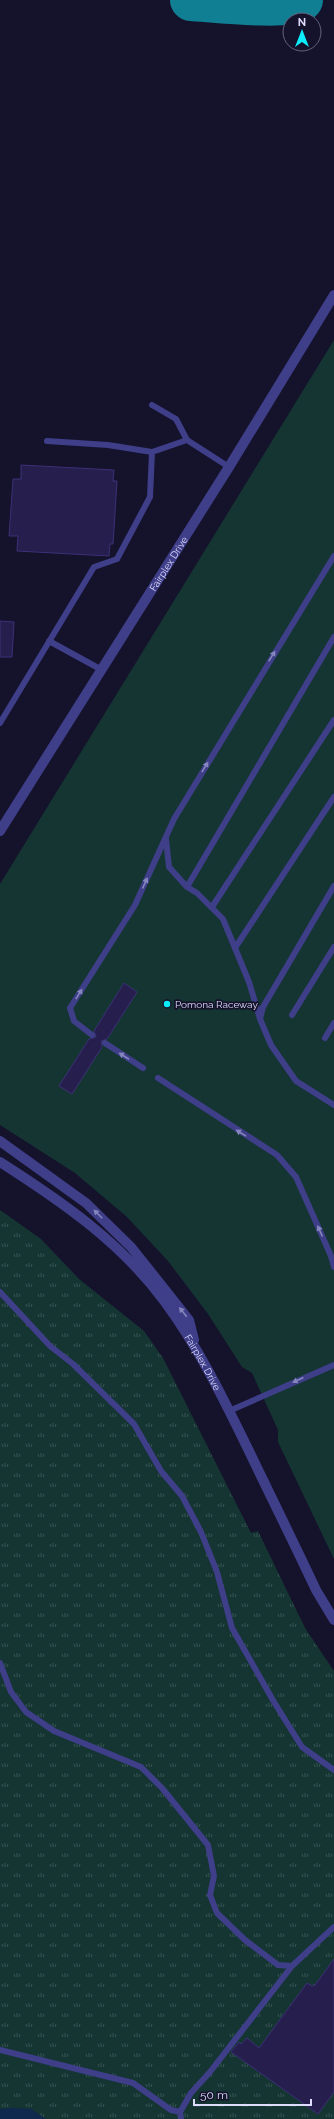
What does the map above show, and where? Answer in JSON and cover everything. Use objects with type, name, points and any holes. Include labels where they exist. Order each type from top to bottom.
[{"type":"street","name":"Fairplex Drive","points":[[0,831],[229,467],[334,296]]},
{"type":"street","points":[[0,1141],[86,1202],[131,1247],[189,1320],[196,1348]]},
{"type":"street","name":"Fairplex Drive","points":[[0,1162],[55,1196],[104,1236],[134,1266],[164,1301],[196,1348],[229,1410],[316,1590],[334,1620]]},
{"type":"lane","points":[[152,405],[176,419],[188,440],[229,467]]},
{"type":"lane","points":[[47,441],[108,445],[152,452],[188,440]]},
{"type":"lane","points":[[0,723],[94,567],[117,559],[150,497],[152,452]]},
{"type":"lane","points":[[92,1035],[74,1021],[70,1008],[135,905],[174,819],[334,556]]},
{"type":"lane","points":[[187,887],[334,636]]},
{"type":"lane","points":[[50,641],[102,670]]},
{"type":"lane","points":[[212,907],[334,720]]},
{"type":"lane","points":[[235,948],[334,797]]},
{"type":"lane","points":[[166,837],[169,867],[187,887],[197,893],[223,919],[249,982],[260,1019],[270,1045],[296,1081],[331,1099],[334,1105]]},
{"type":"lane","points":[[260,1019],[263,1007],[334,886]]},
{"type":"lane","points":[[292,1015],[334,947]]},
{"type":"lane","points":[[325,1038],[334,1023]]},
{"type":"lane","points":[[105,1043],[143,1068]]},
{"type":"lane","points":[[158,1078],[277,1155],[296,1177],[331,1256],[334,1267]]},
{"type":"lane","points":[[0,1292],[50,1346],[78,1369],[134,1424],[161,1471],[182,1496],[201,1532],[217,1572],[232,1628],[274,1702],[302,1747],[334,1770]]},
{"type":"lane","points":[[229,1410],[334,1365]]},
{"type":"lane","points":[[0,1663],[11,1692],[26,1712],[54,1731],[141,1766],[162,1788],[208,1845],[214,1876],[210,1895],[217,1913],[245,1940],[278,1965],[292,1966]]},
{"type":"lane","points":[[181,2119],[180,2112],[191,2093],[210,2072],[292,1966],[334,1927]]},
{"type":"lane","points":[[0,2050],[133,2083],[171,2110],[180,2112]]},
{"type":"green space","name":"Pomona Raceway","points":[[334,340],[334,1559],[278,1442],[278,1430],[252,1373],[242,1367],[208,1314],[168,1261],[127,1217],[75,1173],[0,1125],[0,884]]},
{"type":"green space","points":[[0,1210],[41,1239],[79,1279],[144,1331],[163,1358],[251,1533],[258,1531],[305,1628],[334,1671],[334,2119],[0,2119]]},
{"type":"water","points":[[0,2109],[31,2109],[46,2119],[0,2119]]},
{"type":"building","points":[[21,465],[114,470],[113,481],[117,481],[113,544],[110,544],[109,556],[17,551],[18,536],[9,536],[13,479],[21,479]]},
{"type":"building","points":[[0,621],[14,622],[12,657],[0,657]]},
{"type":"building","points":[[124,983],[137,992],[107,1039],[101,1041],[102,1047],[72,1094],[59,1086],[89,1039],[96,1037],[94,1031]]},
{"type":"building","points":[[334,1959],[334,2092],[318,2114],[231,2052],[239,2042],[241,2044],[247,2038],[259,2048],[307,1983],[312,1986],[315,1985]]},
{"type":"taxiway","points":[[191,0],[267,5],[295,3],[302,0]]},
{"type":"place","name":"Pomona Raceway","points":[[167,1004]]}]
